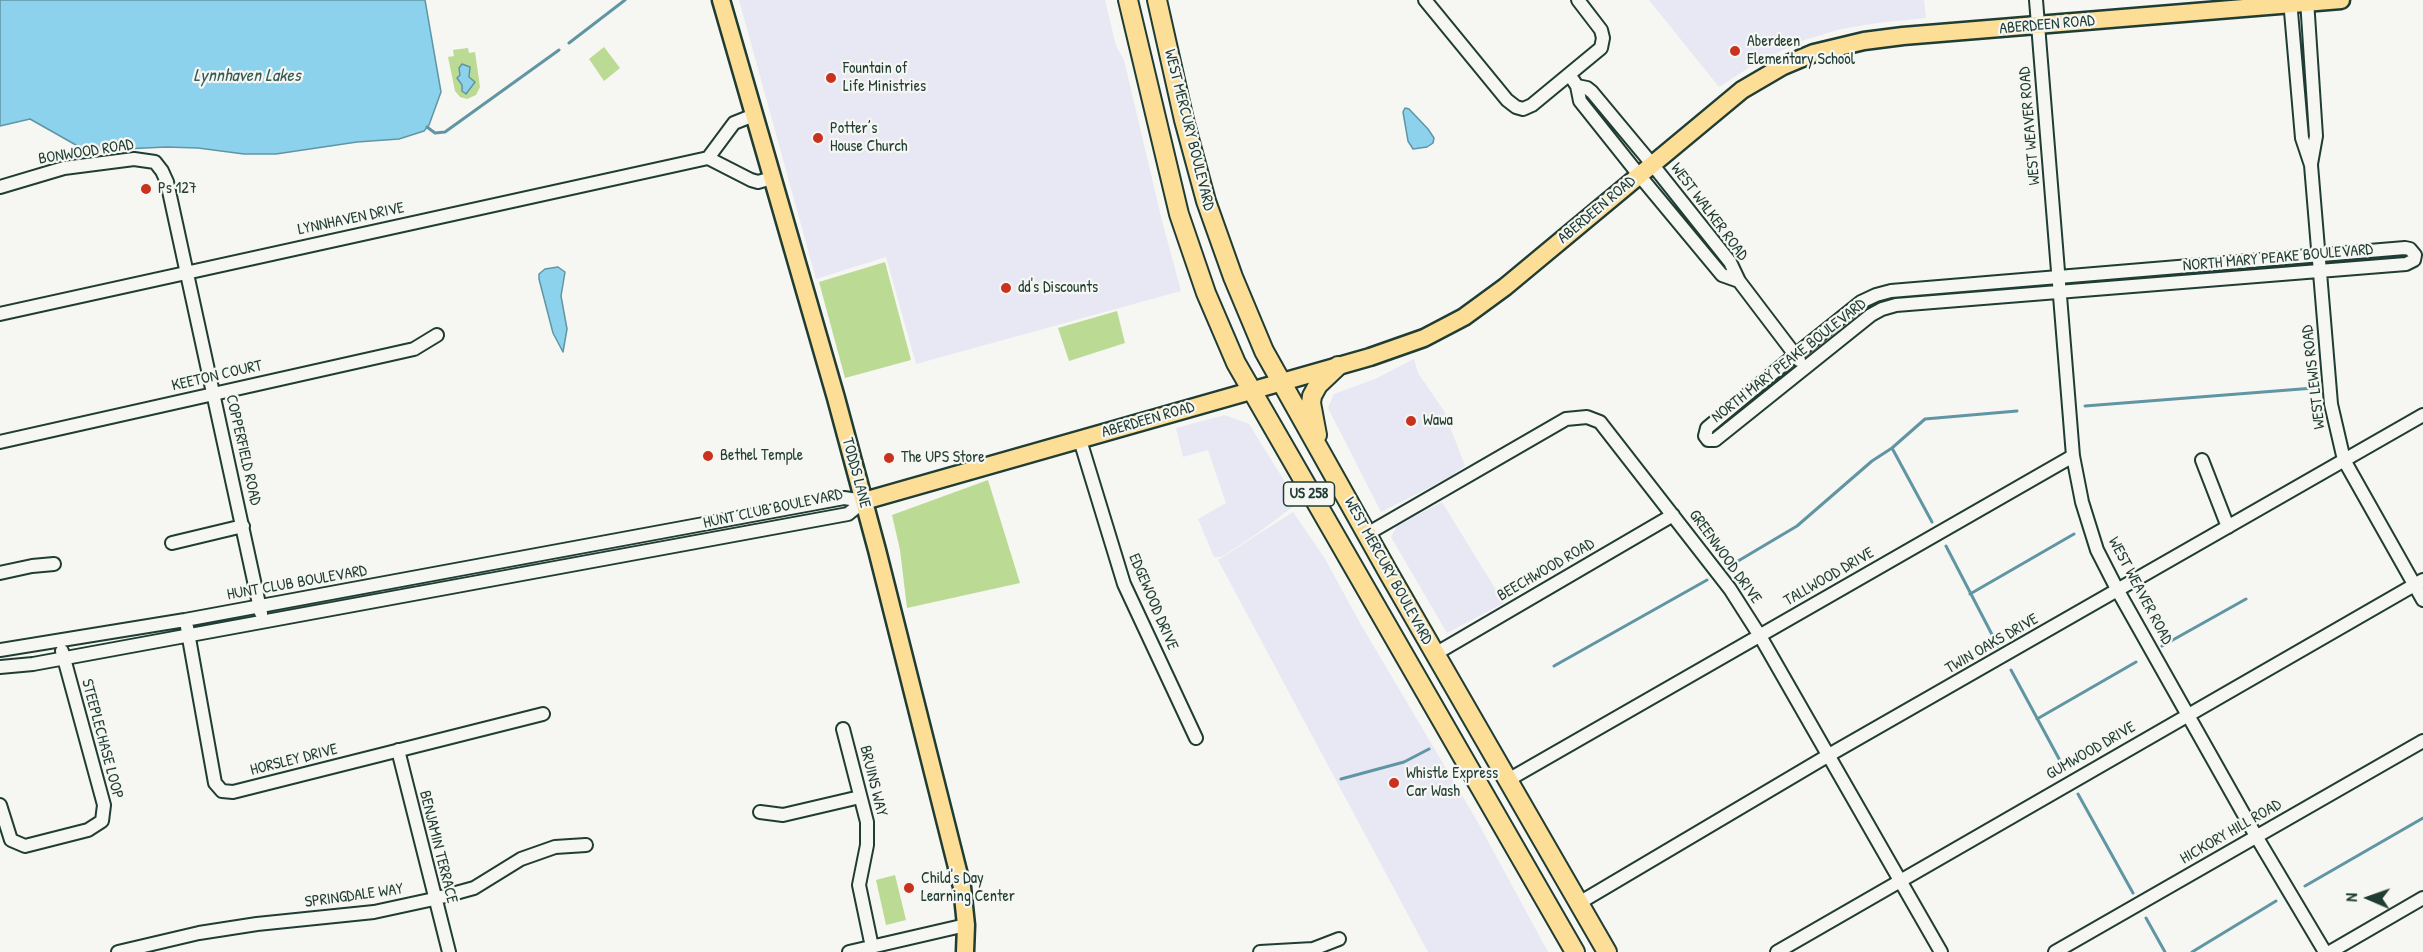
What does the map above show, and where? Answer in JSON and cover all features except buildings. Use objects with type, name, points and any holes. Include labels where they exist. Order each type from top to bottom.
[{"type":"highway","name":"WEST MERCURY BOULEVARD","points":[[1128,0],[1164,158],[1184,232],[1210,303],[1236,363],[1575,952]]},
{"type":"highway","name":"WEST MERCURY BOULEVARD","points":[[1158,0],[1206,201],[1244,305],[1281,382],[1607,952]]},
{"type":"highway","points":[[1319,449],[1312,410],[1312,396],[1318,385],[1338,366]]},
{"type":"main road","name":"TODDS LANE","points":[[721,0],[864,501],[962,887],[966,925],[965,952]]},
{"type":"main road","name":"ABERDEEN ROAD","points":[[864,501],[1412,343],[1464,317],[1505,287],[1742,90],[1783,66],[1814,53],[1876,39],[2290,2],[2342,0]]},
{"type":"street","points":[[1425,0],[1507,100],[1523,109],[1532,105],[1599,51],[1603,42],[1599,27],[1578,0]]},
{"type":"street","name":"WEST WEAVER ROAD","points":[[2036,0],[2073,456],[2082,502],[2097,550],[2118,591],[2256,836],[2327,952]]},
{"type":"street","name":"WEST LEWIS ROAD","points":[[2307,1],[2316,136],[2311,165]]},
{"type":"street","name":"WEST LEWIS ROAD","points":[[2290,2],[2302,138],[2311,165],[2331,404],[2344,460],[2419,583],[2423,600]]},
{"type":"street","points":[[1569,75],[1577,86]]},
{"type":"street","name":"WEST WALKER ROAD","points":[[1739,281],[1722,275],[1580,101],[1577,86],[1587,88],[1592,92],[1652,164],[1730,262],[1739,281],[1804,368]]},
{"type":"street","points":[[754,115],[734,123],[708,158],[751,180],[758,182],[772,178]]},
{"type":"street","name":"LYNNHAVEN DRIVE","points":[[0,314],[708,158]]},
{"type":"street","name":"BONWOOD ROAD","points":[[0,187],[64,168],[134,159],[156,162],[167,182]]},
{"type":"street","name":"COPPERFIELD ROAD","points":[[167,182],[263,620]]},
{"type":"street","name":"NORTH MARY PEAKE BOULEVARD","points":[[2405,248],[2414,251],[2415,255],[2414,260],[2406,264],[1896,305],[1871,315],[1715,440],[1706,438],[1707,428],[1861,302],[1876,295],[1891,291],[2318,255],[2405,248]]},
{"type":"street","name":"KEETON COURT","points":[[0,442],[414,349],[438,335]]},
{"type":"street","name":"TWIN OAKS DRIVE","points":[[1579,903],[1829,755],[2423,415]]},
{"type":"street","name":"GREENWOOD DRIVE","points":[[1367,534],[1560,423],[1580,416],[1594,419],[1605,426],[1731,589],[1941,952]]},
{"type":"street","name":"EDGEWOOD DRIVE","points":[[1080,440],[1124,584],[1196,738]]},
{"type":"street","name":"TALLWOOD DRIVE","points":[[1508,780],[2073,456]]},
{"type":"street","points":[[2202,460],[2228,527]]},
{"type":"street","name":"HUNT CLUB BOULEVARD","points":[[0,650],[185,620],[704,526],[844,498],[864,501]]},
{"type":"street","name":"HUNT CLUB BOULEVARD","points":[[0,667],[64,658],[848,514],[864,501]]},
{"type":"street","name":"BEECHWOOD ROAD","points":[[1435,654],[1673,515]]},
{"type":"street","points":[[172,543],[243,526]]},
{"type":"street","points":[[0,573],[54,564]]},
{"type":"street","name":"GUMWOOD DRIVE","points":[[1777,952],[2419,583]]},
{"type":"street","name":"HORSLEY DRIVE","points":[[185,620],[215,783],[222,790],[233,792],[543,714]]},
{"type":"street","name":"STEEPLECHASE LOOP","points":[[0,806],[11,840],[25,846],[88,830],[102,821],[104,805],[59,641]]},
{"type":"street","name":"BRUINS WAY","points":[[843,729],[868,834],[859,885],[872,947]]},
{"type":"street","name":"HICKORY HILL ROAD","points":[[2055,952],[2423,741]]},
{"type":"street","name":"BENJAMIN TERRACE","points":[[398,750],[449,952]]},
{"type":"street","points":[[760,812],[783,815],[860,797]]},
{"type":"street","name":"SPRINGDALE WAY","points":[[118,952],[199,933],[374,912],[434,899],[474,888],[521,859],[555,847],[586,845]]},
{"type":"street","points":[[2327,952],[2423,898]]},
{"type":"street","points":[[849,952],[966,925]]},
{"type":"street","points":[[1260,952],[1313,949],[1339,939]]},
{"type":"shaded area","points":[[739,0],[1105,0],[1116,46],[1124,60],[1181,291],[916,364],[886,257],[816,279]]},
{"type":"shaded area","name":"Aberdeen Elementary School","points":[[1649,0],[1924,0],[1926,18],[1841,29],[1804,40],[1756,63],[1719,87]]},
{"type":"shaded area","points":[[1414,359],[1418,373],[1444,411],[1465,466],[1446,479],[1381,512],[1328,408],[1334,394],[1375,379]]},
{"type":"shaded area","points":[[1225,415],[1249,424],[1285,482],[1294,506],[1221,557],[1214,557],[1198,519],[1226,503],[1208,450],[1183,457],[1176,428]]},
{"type":"shaded area","points":[[1442,502],[1504,603],[1447,633],[1391,537],[1397,526]]},
{"type":"shaded area","points":[[1293,512],[1324,557],[1360,623],[1476,819],[1548,952],[1428,952],[1218,560]]},
{"type":"green space","points":[[604,47],[620,68],[604,81],[589,59]]},
{"type":"green space","points":[[468,48],[469,53],[475,52],[480,87],[476,95],[467,99],[460,97],[455,91],[448,57],[454,56],[453,50]]},
{"type":"green space","points":[[885,262],[911,360],[845,378],[819,282]]},
{"type":"green space","points":[[1117,311],[1125,343],[1069,361],[1058,328]]},
{"type":"green space","points":[[988,480],[1020,583],[907,608],[900,550],[892,515]]},
{"type":"green space","points":[[895,875],[906,920],[886,925],[876,880]]},
{"type":"water","name":"Lynnhaven Lakes","points":[[0,0],[425,0],[441,92],[429,125],[424,131],[399,139],[357,142],[276,154],[244,154],[198,148],[166,147],[83,149],[30,119],[0,126]]},
{"type":"water","points":[[462,64],[470,67],[469,77],[475,82],[466,94],[462,91],[462,85],[457,78],[460,75],[459,68]]},
{"type":"water","points":[[1405,108],[1409,109],[1428,129],[1434,138],[1433,143],[1427,147],[1413,149],[1408,141],[1403,112]]},
{"type":"water","points":[[558,267],[565,272],[561,296],[567,329],[563,352],[553,333],[539,279],[539,274],[545,269]]},
{"type":"waterway","points":[[569,43],[625,0]]},
{"type":"waterway","points":[[427,127],[435,133],[445,132],[559,50]]},
{"type":"waterway","points":[[2085,406],[2314,388]]},
{"type":"waterway","points":[[1728,567],[1797,526],[1925,419],[2017,411]]},
{"type":"waterway","points":[[1892,448],[1932,522]]},
{"type":"waterway","points":[[1970,594],[2074,534]]},
{"type":"waterway","points":[[1946,546],[1998,646]]},
{"type":"waterway","points":[[1554,666],[1707,580]]},
{"type":"waterway","points":[[2162,646],[2246,599]]},
{"type":"waterway","points":[[2037,719],[2136,662]]},
{"type":"waterway","points":[[2011,670],[2064,768]]},
{"type":"waterway","points":[[1341,779],[1404,762],[1429,749]]},
{"type":"waterway","points":[[2078,794],[2133,893]]},
{"type":"waterway","points":[[2305,886],[2423,818]]},
{"type":"waterway","points":[[2192,952],[2276,901]]},
{"type":"waterway","points":[[2146,918],[2165,952]]},
{"type":"place","name":"Aberdeen Elementary School","points":[[1735,51]]},
{"type":"place","name":"Fountain of Life Ministries","points":[[831,78]]},
{"type":"place","name":"Potter’s House Church","points":[[818,138]]},
{"type":"place","name":"Ps 127","points":[[146,189]]},
{"type":"place","name":"dd's Discounts","points":[[1006,288]]},
{"type":"place","name":"Wawa","points":[[1411,421]]},
{"type":"place","name":"Bethel Temple","points":[[708,456]]},
{"type":"place","name":"The UPS Store","points":[[889,458]]},
{"type":"place","name":"Whistle Express Car Wash","points":[[1394,783]]},
{"type":"place","name":"Child's Day Learning Center","points":[[909,888]]}]
